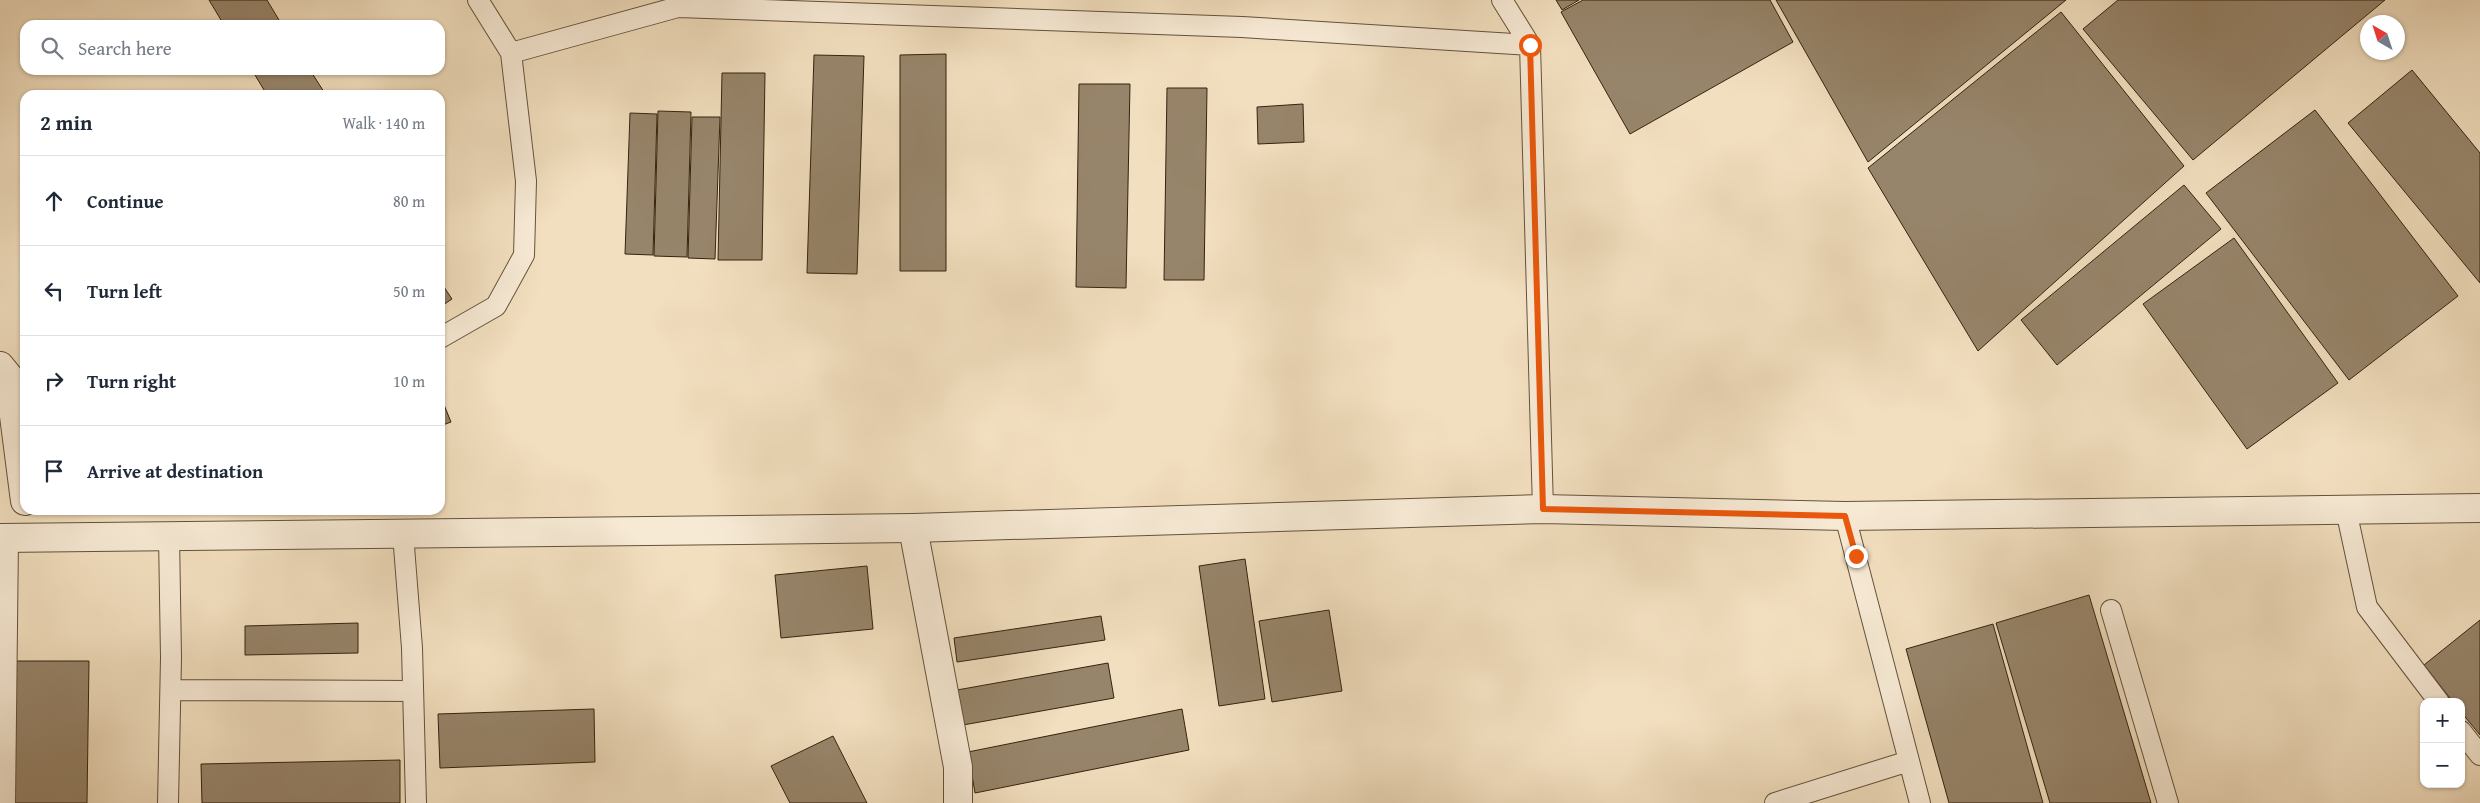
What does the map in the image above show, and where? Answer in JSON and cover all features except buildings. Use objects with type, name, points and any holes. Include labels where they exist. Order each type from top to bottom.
[{"type":"street","points":[[11,374],[20,456]]},
{"type":"street","points":[[11,538],[913,528],[1543,509],[1845,516],[2480,508]]},
{"type":"street","points":[[1,803],[11,538],[23,515]]},
{"type":"street","points":[[913,528],[958,767],[958,803]]},
{"type":"lane","points":[[445,335],[496,306],[524,255],[526,181],[511,53],[478,0]]},
{"type":"lane","points":[[1502,0],[1530,45],[1543,509]]},
{"type":"lane","points":[[511,53],[678,7],[1242,27],[1530,45]]},
{"type":"lane","points":[[2346,510],[2367,607],[2436,698]]},
{"type":"lane","points":[[1845,516],[1920,803]]},
{"type":"lane","points":[[403,534],[413,691],[416,803]]},
{"type":"lane","points":[[168,803],[171,690],[169,536]]},
{"type":"lane","points":[[2111,610],[2168,803]]},
{"type":"lane","points":[[171,690],[413,691]]},
{"type":"lane","points":[[2465,736],[2480,755]]},
{"type":"lane","points":[[1775,803],[1909,761]]},
{"type":"route","points":[[1530,45],[1543,509],[1845,516],[1856,556]]}]
